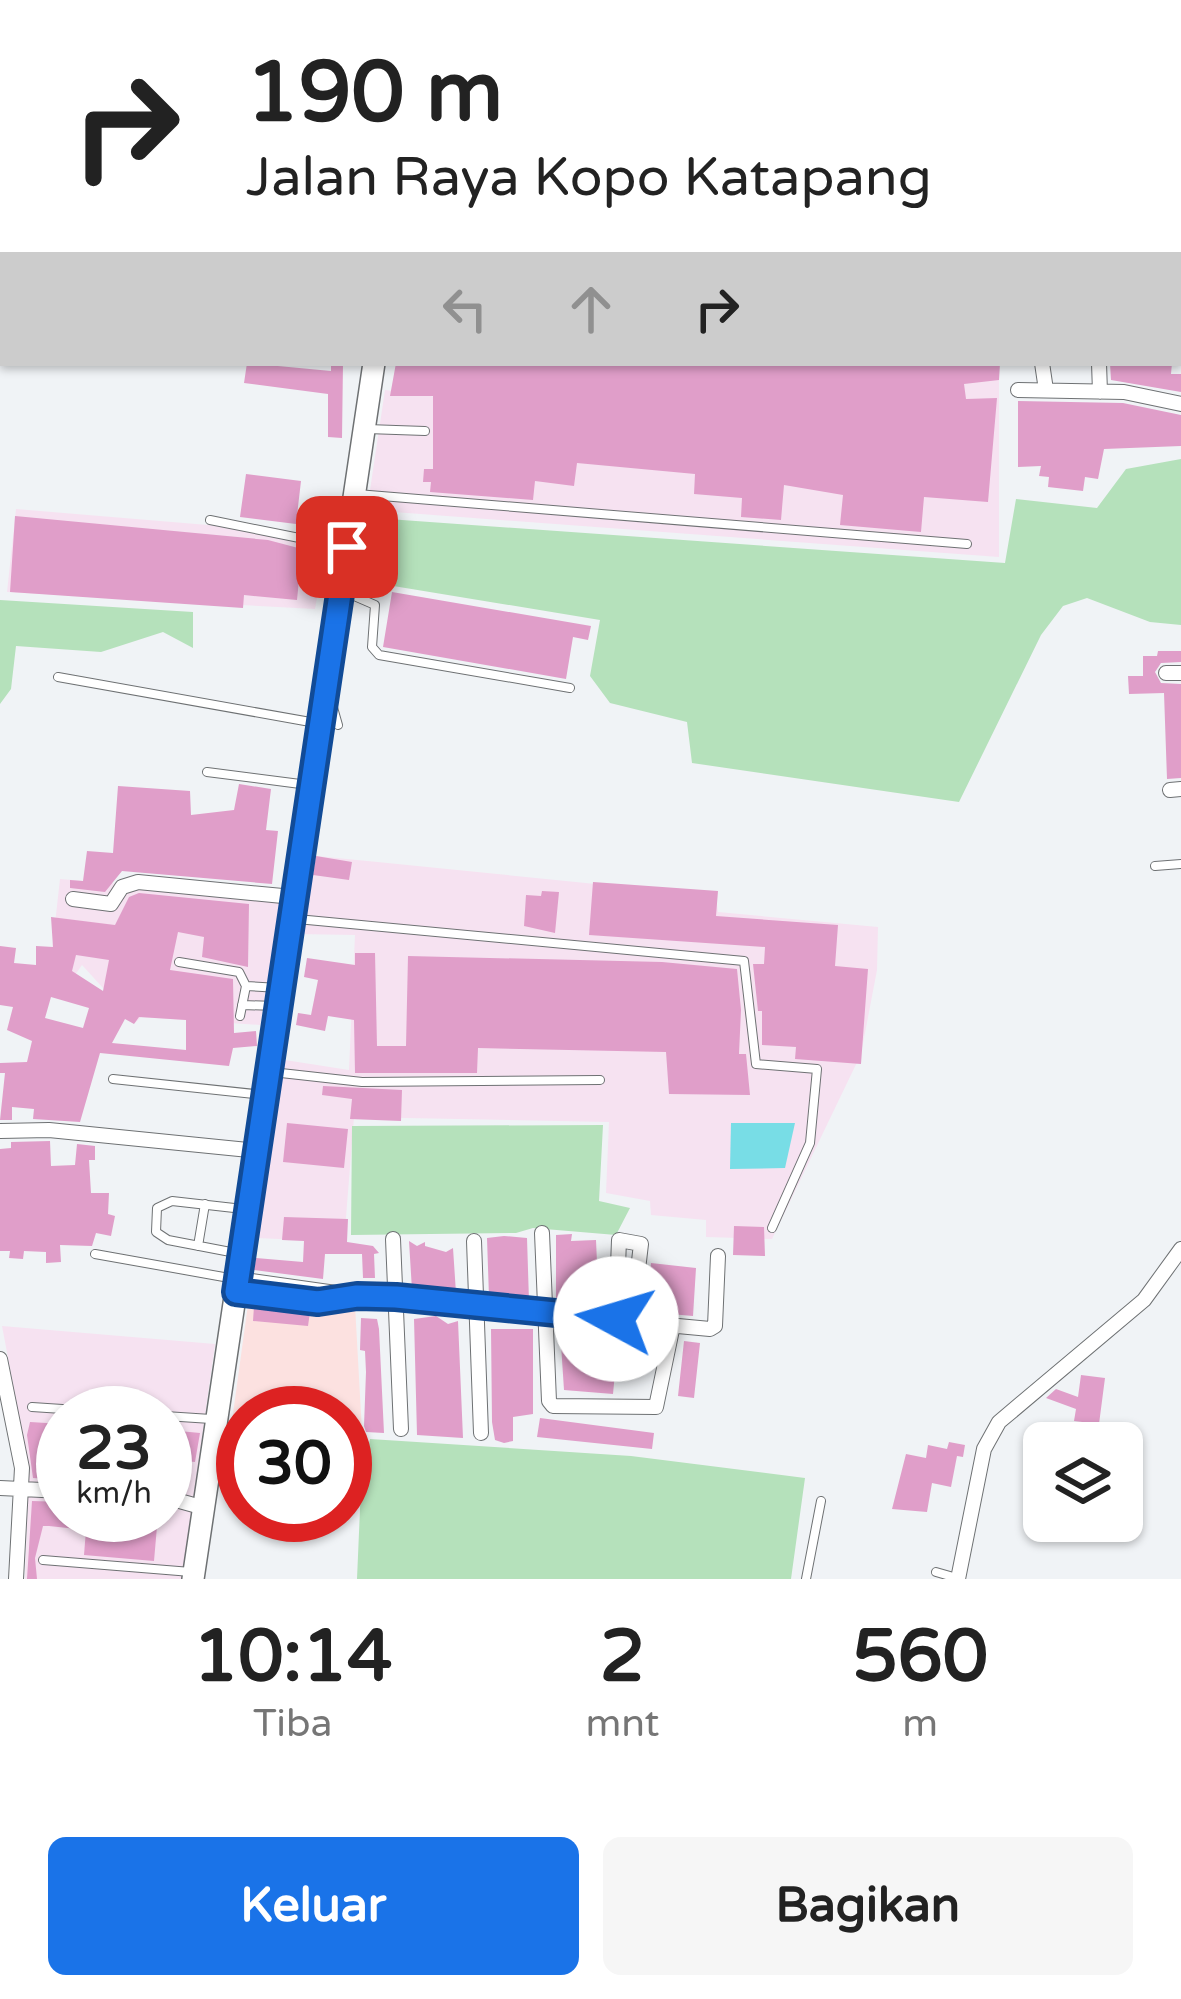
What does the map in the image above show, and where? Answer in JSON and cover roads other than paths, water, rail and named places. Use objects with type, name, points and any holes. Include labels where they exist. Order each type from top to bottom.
[{"type":"main road","points":[[194,1575],[310,785],[328,724],[323,694],[374,366]]},
{"type":"street","points":[[1042,366],[1046,390]]},
{"type":"street","points":[[1099,366],[1100,392]]},
{"type":"street","points":[[1018,390],[1153,396],[1181,404]]},
{"type":"street","points":[[74,899],[113,904],[122,887],[138,882],[292,908]]},
{"type":"street","points":[[0,1130],[49,1130],[258,1150]]},
{"type":"street","points":[[542,1233],[549,1401],[554,1406],[656,1407],[673,1325]]},
{"type":"street","points":[[393,1239],[401,1429]]},
{"type":"street","points":[[619,1240],[641,1246],[624,1320],[619,1240]]},
{"type":"street","points":[[473,1241],[481,1433]]},
{"type":"street","points":[[958,1578],[984,1449],[999,1422],[1144,1300],[1181,1249]]},
{"type":"street","points":[[237,1286],[714,1328],[718,1256]]},
{"type":"street","points":[[0,1359],[22,1489],[16,1579]]},
{"type":"street","points":[[0,1488],[36,1490]]},
{"type":"street","points":[[192,1504],[201,1507]]},
{"type":"lane","points":[[364,429],[425,431]]},
{"type":"lane","points":[[356,493],[967,544]]},
{"type":"lane","points":[[210,520],[347,547]]},
{"type":"lane","points":[[340,591],[375,605],[371,647],[379,655],[570,688]]},
{"type":"lane","points":[[58,676],[328,724]]},
{"type":"lane","points":[[207,772],[310,785]]},
{"type":"lane","points":[[1155,866],[1181,864]]},
{"type":"lane","points":[[292,908],[744,961],[756,1064],[818,1070],[810,1143],[772,1228]]},
{"type":"lane","points":[[179,962],[239,972],[246,986],[241,1010],[278,997]]},
{"type":"lane","points":[[246,986],[278,997]]},
{"type":"lane","points":[[269,1072],[362,1082],[601,1080]]},
{"type":"lane","points":[[113,1079],[266,1095]]},
{"type":"lane","points":[[242,1254],[160,1237],[155,1219],[163,1204],[250,1210]]},
{"type":"lane","points":[[198,1246],[205,1204]]},
{"type":"lane","points":[[95,1253],[237,1286]]},
{"type":"lane","points":[[32,1407],[36,1407]]},
{"type":"lane","points":[[192,1418],[215,1419]]},
{"type":"lane","points":[[806,1579],[820,1501]]},
{"type":"lane","points":[[43,1560],[194,1575]]},
{"type":"lane","points":[[936,1572],[958,1578]]},
{"type":"water","points":[[731,1123],[795,1123],[785,1168],[730,1169]]}]
